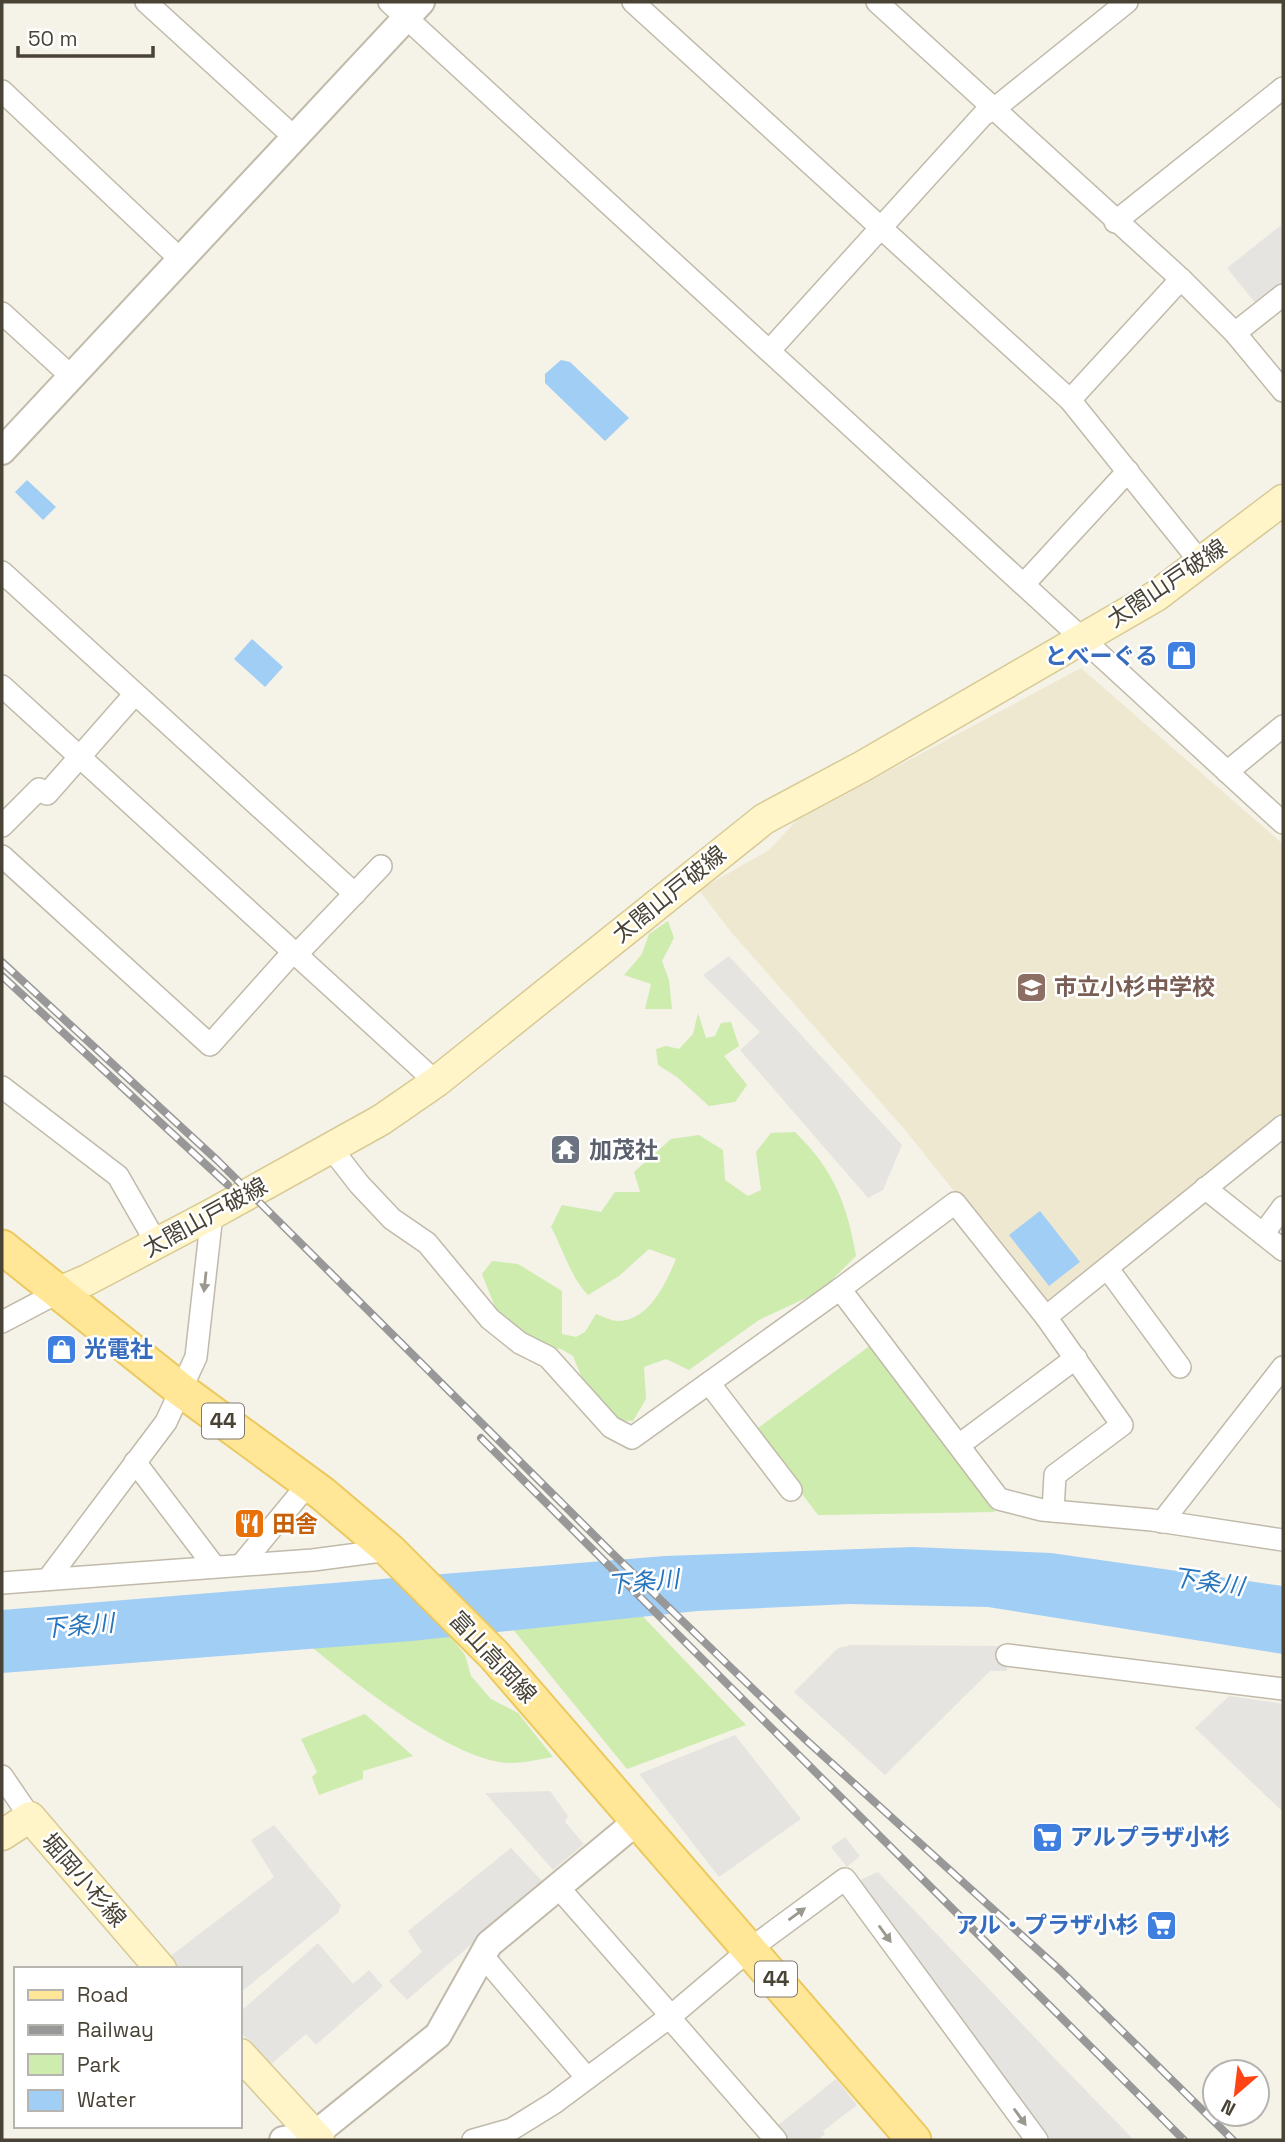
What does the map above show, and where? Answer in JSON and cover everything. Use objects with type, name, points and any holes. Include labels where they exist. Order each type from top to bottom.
[{"type":"main road","name":"太閤山戸破線","points":[[59,1292],[156,1244],[381,1120],[436,1082],[764,819],[863,766],[1156,596],[1202,564],[1283,500]]},
{"type":"main road","name":"富山高岡線","points":[[2,1248],[181,1390],[309,1483],[389,1549],[481,1642],[914,2140]]},
{"type":"main road","name":"堀岡小杉線","points":[[2,1835],[30,1817],[159,1967]]},
{"type":"main road","points":[[242,2056],[317,2138]]},
{"type":"street","points":[[146,2],[293,136]]},
{"type":"street","points":[[633,2],[1070,400],[1202,564]]},
{"type":"street","points":[[877,2],[1115,222],[1181,279],[1235,333],[1283,391]]},
{"type":"street","points":[[770,350],[983,115],[1127,2]]},
{"type":"street","points":[[2,451],[293,136],[405,7],[770,350],[1283,823]]},
{"type":"street","points":[[1115,222],[1283,88]]},
{"type":"street","points":[[2,91],[179,258]]},
{"type":"street","points":[[1070,400],[1181,279]]},
{"type":"street","points":[[1235,333],[1283,295]]},
{"type":"street","points":[[2,313],[72,377]]},
{"type":"street","points":[[1024,584],[1128,471]]},
{"type":"street","points":[[2,572],[355,894]]},
{"type":"street","points":[[2,686],[436,1082]]},
{"type":"street","points":[[2,826],[39,789],[47,794],[134,695]]},
{"type":"street","points":[[1227,772],[1283,726]]},
{"type":"street","points":[[2,856],[210,1045],[381,866]]},
{"type":"street","points":[[2,1087],[118,1176],[156,1244]]},
{"type":"street","points":[[1046,1317],[1283,1126]]},
{"type":"street","points":[[331,1148],[392,1219],[427,1243],[491,1319],[520,1343],[548,1357],[611,1427],[632,1438],[955,1203],[1046,1317],[1122,1425],[1055,1475],[1053,1511]]},
{"type":"street","points":[[1205,1188],[1283,1250]]},
{"type":"street","points":[[1263,1234],[1283,1207]]},
{"type":"street","points":[[48,1579],[166,1422],[197,1357],[212,1214]]},
{"type":"street","points":[[1108,1269],[1180,1367]]},
{"type":"street","points":[[840,1289],[999,1499],[1053,1511],[1162,1521],[1283,1540]]},
{"type":"street","points":[[2,1322],[59,1292]]},
{"type":"street","points":[[959,1445],[1076,1359]]},
{"type":"street","points":[[1162,1521],[1283,1367]]},
{"type":"street","points":[[709,1383],[791,1490]]},
{"type":"street","points":[[135,1462],[214,1566]]},
{"type":"street","points":[[242,1564],[309,1483]]},
{"type":"street","points":[[2,1583],[313,1560],[389,1549]]},
{"type":"street","points":[[1007,1655],[1283,1689]]},
{"type":"street","points":[[2,1776],[30,1817]]},
{"type":"street","points":[[283,2140],[317,2138],[438,2035],[489,1944],[636,1822]]},
{"type":"street","points":[[473,2140],[512,2129],[587,2078],[670,2016],[750,1949],[845,1879],[1037,2140]]},
{"type":"street","points":[[558,1887],[776,2140]]},
{"type":"street","points":[[482,1955],[587,2078]]},
{"type":"shaded area","points":[[1281,225],[1283,282],[1256,304],[1227,268]]},
{"type":"shaded area","name":"市立小杉中学校","points":[[1081,668],[1283,844],[1283,1117],[1048,1308],[905,1130],[731,932],[699,890],[769,850],[797,820]]},
{"type":"shaded area","points":[[729,956],[902,1145],[883,1190],[868,1198],[740,1050],[760,1032],[703,975]]},
{"type":"shaded area","points":[[851,1645],[1007,1646],[1007,1671],[990,1671],[885,1775],[794,1692],[838,1648]]},
{"type":"shaded area","points":[[1229,1696],[1283,1704],[1283,1812],[1195,1728]]},
{"type":"shaded area","points":[[735,1735],[801,1819],[719,1877],[639,1774]]},
{"type":"shaded area","points":[[550,1791],[568,1816],[565,1822],[584,1844],[553,1870],[485,1793]]},
{"type":"shaded area","points":[[274,1825],[341,1905],[338,1913],[242,1991],[242,1967],[176,1967],[168,1958],[274,1877],[251,1840]]},
{"type":"shaded area","points":[[845,1837],[860,1856],[847,1867],[831,1847]]},
{"type":"shaded area","points":[[511,1848],[543,1882],[407,2000],[389,1981],[422,1952],[408,1931]]},
{"type":"shaded area","points":[[878,1872],[1134,2140],[1049,2140],[860,1880]]},
{"type":"shaded area","points":[[318,1943],[353,1984],[369,1970],[383,1986],[316,2045],[306,2034],[270,2065],[242,2033],[242,2010]]},
{"type":"shaded area","points":[[836,2079],[857,2105],[823,2131],[825,2134],[817,2140],[786,2140],[776,2127]]},
{"type":"green space","points":[[668,921],[674,938],[662,961],[669,980],[672,1009],[645,1009],[651,984],[624,975],[642,954],[649,934]]},
{"type":"green space","points":[[698,1013],[706,1038],[715,1036],[721,1023],[731,1022],[739,1046],[724,1056],[747,1085],[735,1102],[709,1106],[677,1077],[658,1065],[656,1049],[666,1046],[679,1049],[693,1034]]},
{"type":"green space","points":[[795,1132],[819,1160],[836,1188],[848,1219],[856,1256],[821,1291],[759,1320],[689,1370],[666,1359],[644,1367],[646,1399],[633,1421],[613,1420],[586,1388],[573,1356],[561,1349],[534,1344],[499,1317],[482,1274],[492,1261],[518,1264],[562,1291],[562,1334],[576,1337],[585,1332],[596,1314],[618,1321],[639,1315],[655,1299],[676,1259],[649,1249],[619,1276],[588,1295],[572,1272],[551,1227],[562,1205],[601,1212],[615,1192],[640,1192],[634,1172],[671,1139],[699,1135],[723,1150],[725,1180],[748,1196],[761,1190],[756,1152],[771,1133]]},
{"type":"green space","points":[[871,1345],[995,1512],[818,1515],[754,1431]]},
{"type":"green space","points":[[634,1607],[746,1725],[627,1769],[502,1616]]},
{"type":"green space","points":[[450,1636],[465,1655],[471,1676],[491,1699],[518,1713],[553,1757],[511,1763],[488,1759],[463,1750],[407,1719],[313,1648]]},
{"type":"green space","points":[[365,1714],[413,1756],[363,1771],[363,1779],[319,1795],[312,1777],[317,1772],[301,1739]]},
{"type":"water","points":[[561,360],[570,362],[629,418],[605,441],[545,383],[545,374]]},
{"type":"water","points":[[27,480],[56,507],[43,520],[15,492]]},
{"type":"water","points":[[252,639],[283,667],[265,687],[234,659]]},
{"type":"water","points":[[1040,1211],[1080,1262],[1049,1286],[1009,1235]]},
{"type":"water","name":"下条川","points":[[913,1547],[1051,1553],[1283,1586],[1283,1654],[988,1607],[849,1604],[697,1611],[412,1641],[2,1673],[2,1610],[665,1556]]},
{"type":"railway","points":[[2,962],[218,1161],[611,1552],[806,1740],[1060,1970],[1233,2140]]},
{"type":"railway","points":[[2,976],[228,1185]]},
{"type":"railway","points":[[481,1438],[1184,2140]]},
{"type":"place","name":"とべーぐる","points":[[1181,656]]},
{"type":"place","name":"市立小杉中学校","points":[[1031,987]]},
{"type":"place","name":"加茂社","points":[[566,1150]]},
{"type":"place","name":"光電社","points":[[61,1349]]},
{"type":"place","name":"田舎","points":[[249,1524]]},
{"type":"place","name":"アルプラザ小杉","points":[[1047,1837]]},
{"type":"place","name":"アル・プラザ小杉","points":[[1162,1925]]}]
